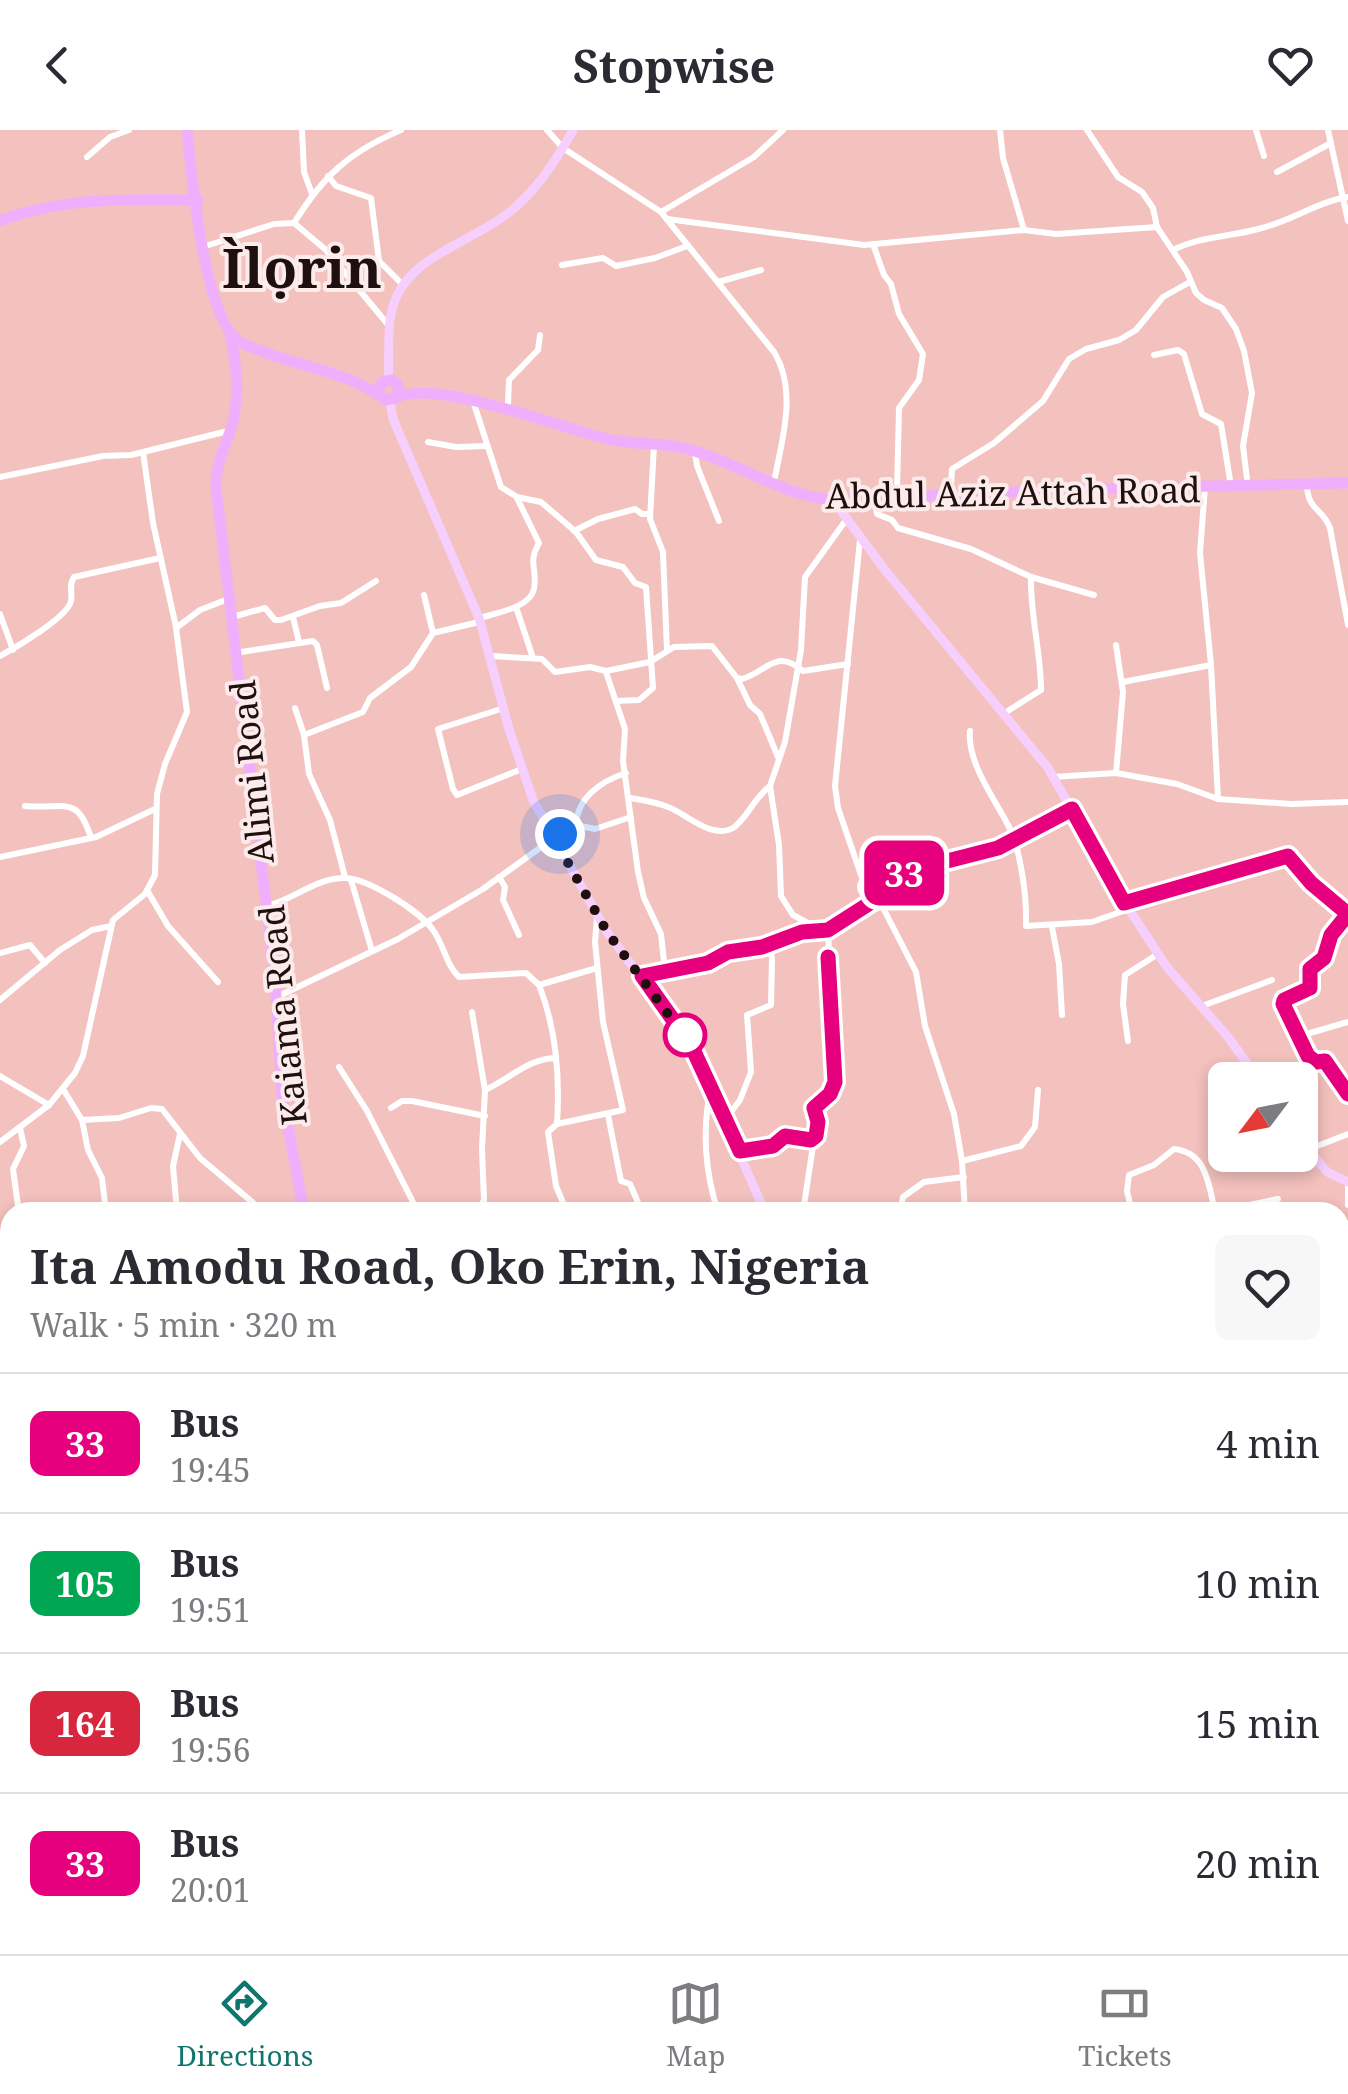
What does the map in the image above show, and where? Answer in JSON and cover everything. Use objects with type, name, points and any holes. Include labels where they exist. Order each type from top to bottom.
[{"type":"highway","points":[[189,130],[197,196],[209,246],[226,313],[238,334],[331,369],[388,399]]},
{"type":"highway","points":[[0,218],[74,197],[197,196]]},
{"type":"highway","name":"Alimi Road","points":[[197,196],[209,278],[221,319],[230,334],[237,383],[232,432],[216,466],[216,480],[276,978],[282,1095],[304,1202]]},
{"type":"highway","points":[[230,334],[242,343],[331,369]]},
{"type":"highway","name":"Kaiama Road","points":[[242,343],[240,402],[219,477],[281,995],[285,1080],[304,1202]]},
{"type":"highway","name":"Abdul Aziz Attah Road","points":[[331,369],[414,388],[462,392],[608,433],[696,451],[803,495],[874,498],[1247,479],[1348,480]]},
{"type":"highway","points":[[389,382],[399,392],[388,399],[378,388],[389,382]]},
{"type":"highway","name":"Abdul Aziz Attah Road","points":[[388,399],[406,393],[472,400],[600,437],[695,444],[830,497],[951,487],[1205,487],[1348,480]]},
{"type":"main road","points":[[389,382],[391,328],[395,301],[403,285],[424,264],[507,214],[563,148],[573,130]]},
{"type":"main road","points":[[388,399],[393,419],[480,620],[533,800],[598,917],[691,1045],[761,1202]]},
{"type":"main road","points":[[830,497],[860,540],[1053,777],[1158,954],[1245,1062]]},
{"type":"main road","points":[[1318,1162],[1327,1172],[1348,1183]]},
{"type":"street","points":[[88,157],[110,137],[129,130]]},
{"type":"street","points":[[302,130],[304,172],[312,194]]},
{"type":"street","points":[[294,223],[312,194],[346,158],[400,130]]},
{"type":"street","points":[[547,130],[563,148],[664,216],[781,363],[787,398],[775,477]]},
{"type":"street","points":[[1000,130],[1003,158],[1024,230]]},
{"type":"street","points":[[1086,130],[1118,178],[1142,192],[1153,208],[1156,228],[1190,282],[1204,300],[1222,308],[1244,351],[1252,393],[1243,446],[1247,479]]},
{"type":"street","points":[[1256,130],[1264,156]]},
{"type":"street","points":[[1338,130],[1328,131],[1346,197],[1348,221]]},
{"type":"street","points":[[664,216],[754,157],[778,132]]},
{"type":"street","points":[[101,133],[110,137]]},
{"type":"street","points":[[1277,172],[1331,144]]},
{"type":"street","points":[[328,176],[336,186],[372,198],[379,260],[403,285]]},
{"type":"street","points":[[1173,251],[1203,239],[1274,224],[1346,197]]},
{"type":"street","points":[[664,216],[873,244],[1024,230],[1056,234],[1156,228]]},
{"type":"street","points":[[209,246],[274,224],[294,223],[326,250],[391,328]]},
{"type":"street","points":[[873,244],[899,314],[923,354],[919,380],[899,408],[897,490]]},
{"type":"street","points":[[562,265],[603,258],[616,266],[687,246]]},
{"type":"street","points":[[718,282],[761,270]]},
{"type":"street","points":[[951,487],[952,469],[994,442],[1043,401],[1069,360],[1086,349],[1119,340],[1136,330],[1162,297],[1190,282]]},
{"type":"street","points":[[508,404],[509,380],[538,350],[540,336]]},
{"type":"street","points":[[1154,356],[1178,350],[1184,354],[1202,414],[1218,421],[1222,429],[1230,480]]},
{"type":"street","points":[[472,400],[501,487],[517,497],[542,502],[574,531],[599,562],[624,567],[636,583],[646,587],[652,688],[646,697],[616,702]]},
{"type":"street","points":[[0,477],[232,432]]},
{"type":"street","points":[[428,442],[456,447],[486,446]]},
{"type":"street","points":[[648,442],[650,514],[662,545],[665,568],[667,650]]},
{"type":"street","points":[[696,451],[697,466],[719,521]]},
{"type":"street","points":[[0,1142],[49,1105],[83,1056],[111,926],[115,917],[148,890],[155,874],[156,809],[165,764],[187,712],[176,628],[143,452]]},
{"type":"street","points":[[1307,484],[1311,507],[1327,519],[1330,528],[1348,625]]},
{"type":"street","points":[[1205,487],[1200,553],[1218,799]]},
{"type":"street","points":[[304,735],[362,712],[370,698],[411,667],[433,632],[516,607],[532,594],[530,559],[539,542],[517,497]]},
{"type":"street","points":[[874,498],[877,514],[892,520],[898,528],[971,549],[1031,577],[1094,595]]},
{"type":"street","points":[[574,531],[635,508],[641,514],[650,514]]},
{"type":"street","points":[[846,520],[804,576],[804,628],[798,667],[785,742],[770,786],[780,896],[793,916],[828,930],[878,898]]},
{"type":"street","points":[[860,540],[835,786],[846,833],[868,887],[878,898],[916,972],[925,1026],[954,1114],[965,1202]]},
{"type":"street","points":[[0,656],[65,611],[71,601],[70,585],[74,578],[160,558]]},
{"type":"street","points":[[1003,714],[1041,690],[1036,625],[1030,602],[1031,577]]},
{"type":"street","points":[[236,616],[265,608],[275,620],[293,616],[341,603],[376,581]]},
{"type":"street","points":[[424,595],[433,632]]},
{"type":"street","points":[[176,628],[200,610],[230,599]]},
{"type":"street","points":[[516,607],[533,658]]},
{"type":"street","points":[[0,614],[13,650]]},
{"type":"street","points":[[293,616],[300,642]]},
{"type":"street","points":[[241,652],[312,641],[317,644],[327,688]]},
{"type":"street","points":[[491,656],[533,658],[546,662],[555,672],[590,668],[606,672],[650,662],[667,650],[687,645],[712,646],[737,678],[751,707],[760,714],[779,758]]},
{"type":"street","points":[[1116,645],[1123,682],[1116,774]]},
{"type":"street","points":[[737,678],[754,675],[780,660],[794,662],[803,671],[848,664]]},
{"type":"street","points":[[1123,682],[1211,665]]},
{"type":"street","points":[[606,672],[625,729],[630,817],[642,891],[661,934],[665,971]]},
{"type":"street","points":[[295,708],[304,735],[309,774],[330,820],[372,951]]},
{"type":"street","points":[[504,708],[438,729],[454,788],[458,794],[468,792],[522,769]]},
{"type":"street","points":[[970,731],[970,744],[979,768],[1008,823],[1025,889],[1026,926],[1092,922],[1127,906],[1266,860],[1291,858],[1311,883],[1348,914],[1331,935],[1324,958],[1310,969],[1310,988],[1284,1000],[1308,1056],[1316,1062],[1325,1061],[1348,1094]]},
{"type":"street","points":[[576,825],[579,805],[614,777],[626,774]]},
{"type":"street","points":[[1053,777],[1116,774],[1177,784],[1218,799],[1290,804],[1348,802]]},
{"type":"street","points":[[630,798],[665,806],[724,831],[736,825],[770,786]]},
{"type":"street","points":[[25,806],[72,807],[82,813],[91,838]]},
{"type":"street","points":[[0,857],[91,838],[156,809]]},
{"type":"street","points":[[868,887],[912,870],[1013,842],[1072,809]]},
{"type":"street","points":[[281,995],[359,960],[426,922],[576,825],[595,829],[630,817]]},
{"type":"street","points":[[500,877],[505,888],[503,900],[519,935]]},
{"type":"street","points":[[270,905],[315,885],[348,878],[384,890],[426,922],[459,977],[529,974],[539,985],[548,1008],[560,1083],[558,1124]]},
{"type":"street","points":[[148,890],[168,926],[218,982]]},
{"type":"street","points":[[563,1202],[556,1186],[548,1132],[558,1124],[621,1112],[624,1108],[607,1047],[594,930],[598,917]]},
{"type":"street","points":[[0,1000],[84,935],[111,926]]},
{"type":"street","points":[[1052,926],[1062,1015]]},
{"type":"street","points":[[642,976],[708,963],[728,952],[762,947],[816,928]]},
{"type":"street","points":[[805,1202],[818,1129],[814,1108],[830,1094],[835,1082],[828,930]]},
{"type":"street","points":[[726,1120],[740,1100],[751,1072],[747,1015],[772,1002],[768,943]]},
{"type":"street","points":[[0,953],[30,945],[45,962]]},
{"type":"street","points":[[1128,1041],[1125,975],[1158,954]]},
{"type":"street","points":[[539,985],[597,968]]},
{"type":"street","points":[[1202,1006],[1272,980]]},
{"type":"street","points":[[472,1012],[485,1090],[483,1202]]},
{"type":"street","points":[[1300,1036],[1348,1022]]},
{"type":"street","points":[[485,1090],[507,1080],[528,1063],[555,1058]]},
{"type":"street","points":[[339,1067],[367,1111],[413,1202]]},
{"type":"street","points":[[0,1076],[49,1105]]},
{"type":"street","points":[[710,1088],[706,1168],[715,1202]]},
{"type":"street","points":[[63,1089],[82,1120],[88,1150],[102,1178],[105,1202]]},
{"type":"street","points":[[962,1160],[1022,1146],[1036,1127],[1038,1090]]},
{"type":"street","points":[[391,1108],[412,1101],[485,1116]]},
{"type":"street","points":[[82,1120],[119,1118],[157,1108],[168,1114],[200,1158],[252,1202]]},
{"type":"street","points":[[608,1115],[621,1181],[630,1184],[638,1202]]},
{"type":"street","points":[[17,1202],[13,1169],[24,1146],[20,1128]]},
{"type":"street","points":[[176,1202],[174,1166],[180,1132]]},
{"type":"street","points":[[1318,1146],[1348,1134]]},
{"type":"street","points":[[740,1151],[773,1146],[785,1136],[814,1139]]},
{"type":"street","points":[[1130,1202],[1129,1175],[1154,1165],[1174,1149],[1192,1154],[1202,1164],[1212,1202]]},
{"type":"street","points":[[902,1202],[903,1197],[924,1182],[964,1177]]},
{"type":"street","points":[[1263,1202],[1278,1199]]},
{"type":"bus line","name":"33","points":[[828,957],[835,1082],[832,1092],[815,1105],[816,1136],[811,1140],[785,1136],[773,1146],[740,1151],[691,1045],[642,976],[708,963],[728,952],[762,947],[816,928],[828,930],[878,898],[868,887],[912,870],[998,848],[1072,809],[1124,903],[1288,856],[1332,904],[1348,914],[1331,935],[1324,958],[1310,969],[1310,988],[1283,1004],[1308,1056],[1316,1062],[1325,1061],[1348,1094]]},
{"type":"district","name":"Ìlọrin","points":[[302,266]]},
{"type":"route","points":[[560,834],[554,838],[607,932],[691,1045],[685,1035]]}]
